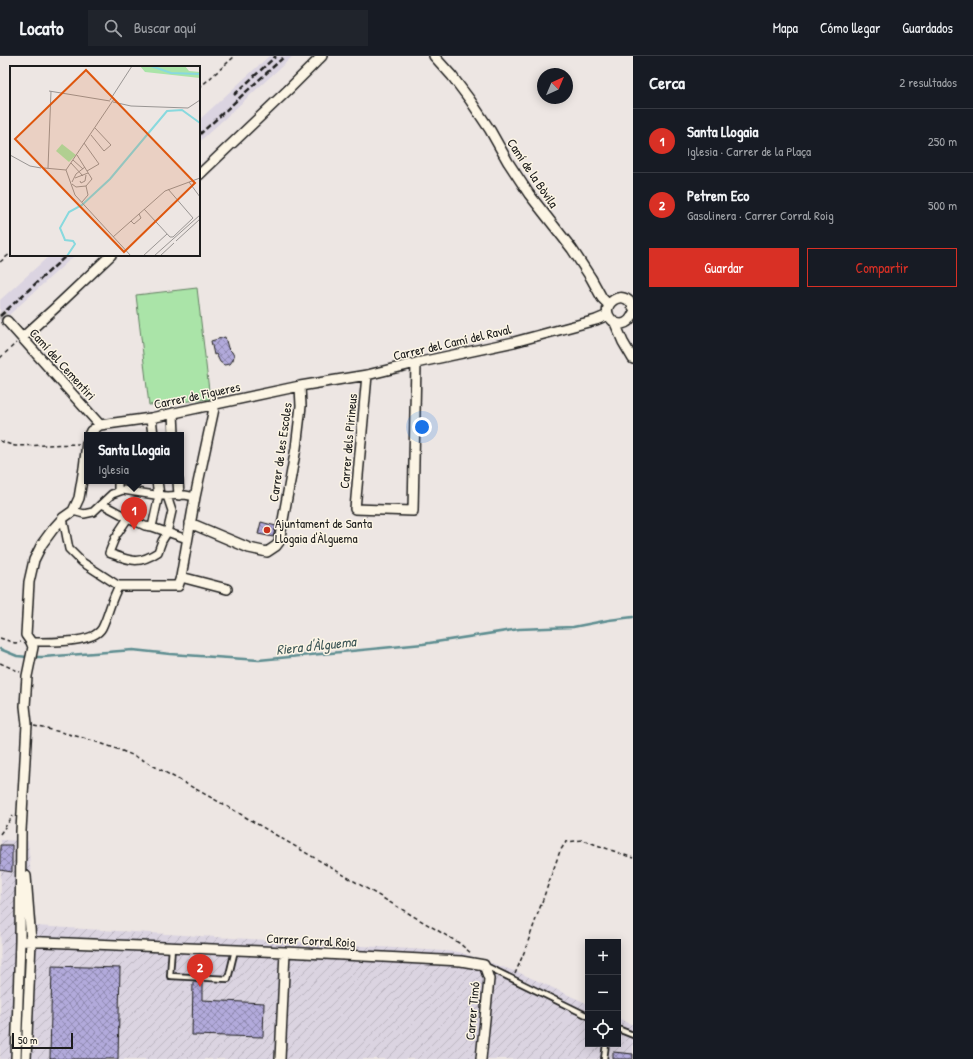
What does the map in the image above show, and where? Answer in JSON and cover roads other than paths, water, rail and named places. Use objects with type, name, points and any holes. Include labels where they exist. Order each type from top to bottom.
[{"type":"street","points":[[200,174],[322,56]]},
{"type":"street","name":"Camí de la Bòvila","points":[[434,56],[452,76],[470,100],[529,194],[572,249],[602,298],[609,305]]},
{"type":"street","points":[[22,338],[56,308],[110,256]]},
{"type":"street","points":[[623,342],[632,312],[628,300],[620,297],[611,301],[607,310],[608,315],[615,323],[623,342],[633,359]]},
{"type":"street","points":[[615,323],[623,324],[632,312]]},
{"type":"street","name":"Carrer del Camí del Raval","points":[[300,386],[367,375],[514,342],[596,320],[608,315]]},
{"type":"street","name":"Camí del Cementiri","points":[[7,320],[100,425]]},
{"type":"street","name":"Carrer dels Pirineus","points":[[367,375],[355,509],[413,511],[416,363]]},
{"type":"street","name":"Carrer de Figueres","points":[[100,425],[151,418],[300,386]]},
{"type":"street","name":"Carrer de les Escoles","points":[[190,523],[249,548],[267,552],[276,546],[279,542],[296,448],[301,406],[300,386]]},
{"type":"street","points":[[63,518],[69,549],[82,562],[119,586],[178,586],[215,404]]},
{"type":"street","points":[[173,413],[174,432]]},
{"type":"street","points":[[151,418],[153,432]]},
{"type":"street","points":[[90,432],[100,425]]},
{"type":"street","points":[[16,1059],[20,941],[21,831],[27,724],[25,706],[27,676],[32,645],[26,635],[29,582],[34,560],[48,536],[63,518],[73,511],[79,498],[84,477]]},
{"type":"street","points":[[118,484],[118,491]]},
{"type":"street","points":[[128,518],[116,535],[109,553],[125,559],[140,561],[158,552],[167,533],[172,511],[163,495],[159,484]]},
{"type":"street","points":[[178,484],[179,495]]},
{"type":"street","points":[[73,511],[84,514],[93,512],[112,494],[123,490],[195,497]]},
{"type":"street","points":[[152,527],[163,495]]},
{"type":"street","points":[[102,504],[144,526],[152,527],[187,540]]},
{"type":"street","points":[[181,577],[227,589]]},
{"type":"street","points":[[32,645],[90,638],[101,630],[114,594],[119,586]]},
{"type":"street","points":[[21,831],[26,872],[31,941],[26,1059]]},
{"type":"street","name":"Carrer Corral Roig","points":[[20,941],[461,961],[484,965]]},
{"type":"street","points":[[280,1059],[285,952]]},
{"type":"street","name":"Carrer Timó","points":[[481,1059],[488,979],[484,965]]},
{"type":"lane","points":[[172,947],[170,976],[221,979],[228,979],[235,950]]},
{"type":"lane","name":"Carrer Corral Roig","points":[[484,965],[585,1015]]},
{"type":"lane","points":[[621,1030],[633,1035]]},
{"type":"lane","points":[[604,1059],[606,1047]]},
{"type":"waterway","name":"Riera d'Àlguema","points":[[33,657],[133,650],[259,660],[423,644],[519,629],[573,627],[633,617]]},
{"type":"waterway","name":"Riera d'Àlguema","points":[[0,649],[17,656],[28,657]]},
{"type":"tunnel","points":[[0,313],[7,321]]},
{"type":"railway","points":[[234,95],[276,56]]},
{"type":"railway","points":[[200,134],[285,56]]},
{"type":"railway","points":[[0,316],[66,256]]},
{"type":"place","name":"Santa Llogaia","points":[[134,530]]},
{"type":"place","name":"Ajuntament de Santa Llogaia d'Àlguema","points":[[267,530]]},
{"type":"place","name":"Petrem Eco","points":[[200,987]]}]
